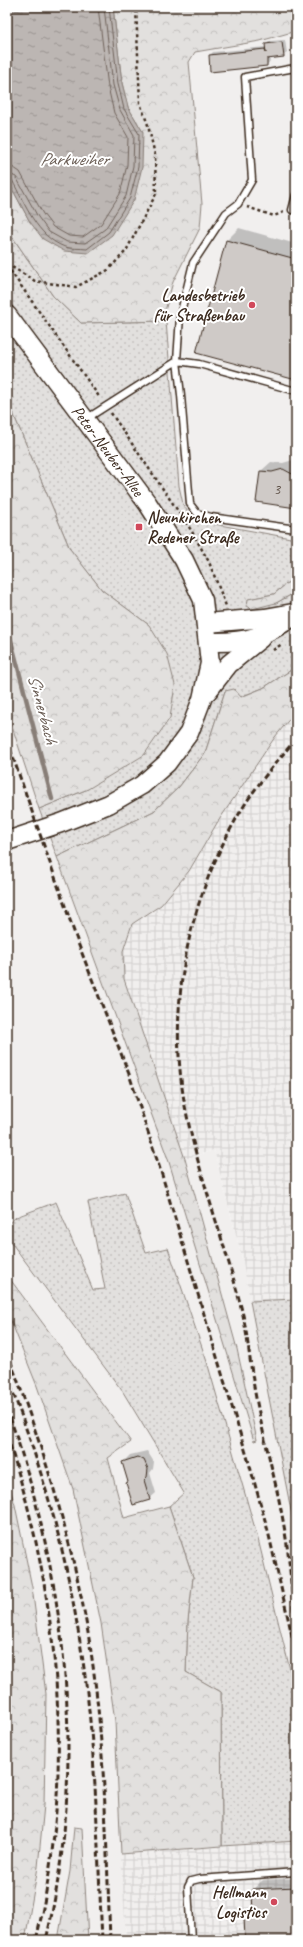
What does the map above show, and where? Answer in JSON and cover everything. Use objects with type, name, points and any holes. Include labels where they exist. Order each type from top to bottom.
[{"type":"main road","name":"Peter-Neuber-Allee","points":[[7,305],[20,332]]},
{"type":"main road","name":"Peter-Neuber-Allee","points":[[7,314],[148,504],[184,560],[203,600],[207,623],[209,642],[209,673],[202,699]]},
{"type":"main road","points":[[207,623],[296,614]]},
{"type":"main road","points":[[7,841],[61,823],[109,804],[142,785],[167,763],[188,733],[202,699],[229,664],[266,634],[296,614]]},
{"type":"main road","points":[[209,642],[250,640],[266,634]]},
{"type":"lane","points":[[296,68],[245,77],[252,180],[238,204],[226,213],[193,263],[180,316],[176,361],[181,395],[190,504],[197,513],[211,517],[296,529]]},
{"type":"lane","points":[[294,210],[296,195]]},
{"type":"lane","points":[[86,419],[176,361],[200,364],[296,391]]},
{"type":"lane","points":[[191,1940],[188,1887],[192,1881],[199,1879],[296,1872]]},
{"type":"path","points":[[7,265],[36,281],[76,287],[108,270],[126,251],[156,194],[155,155],[148,125],[140,103],[136,7]]},
{"type":"path","points":[[238,204],[274,216],[294,210]]},
{"type":"path","points":[[7,265],[106,405],[190,530],[209,562],[223,602],[229,611]]},
{"type":"shaded area","points":[[296,31],[296,539],[198,521],[189,514],[183,504],[179,486],[165,311],[173,282],[200,228],[202,204],[189,62],[195,52],[260,41]]},
{"type":"shaded area","points":[[7,711],[39,809],[169,1162],[254,1441],[257,1440],[237,1349],[185,1159],[214,1150],[242,1258],[296,1536],[296,1717],[292,1678],[258,1539],[207,1362],[168,1248],[146,1253],[125,1194],[89,1202],[105,1289],[93,1290],[56,1202],[16,1216],[7,1225]]},
{"type":"shaded area","points":[[296,711],[296,1299],[250,1301],[242,1258],[214,1150],[185,1159],[124,979],[123,951],[132,924],[161,905],[189,871],[217,823],[275,737]]},
{"type":"shaded area","points":[[7,1237],[123,1392],[184,1493],[169,1506],[124,1518],[108,1458],[131,1442],[7,1275]]},
{"type":"shaded area","points":[[7,1311],[37,1386],[73,1489],[101,1623],[115,1721],[126,1940],[88,1940],[82,1828],[75,1827],[70,1871],[58,1940],[25,1940],[38,1867],[44,1805],[46,1694],[32,1587],[15,1505],[7,1478]]},
{"type":"shaded area","points":[[296,1841],[296,1940],[126,1940],[121,1854]]},
{"type":"green space","points":[[113,7],[296,7],[296,31],[260,41],[195,52],[189,62],[202,204],[200,228],[173,282],[165,311],[166,321],[81,323],[53,296],[7,229],[7,179],[30,222],[143,132],[128,107],[122,83]]},
{"type":"green space","points":[[7,229],[53,296],[81,323],[166,321],[179,486],[183,504],[189,514],[198,521],[296,539],[296,576],[274,594],[249,599],[276,603],[296,592],[296,667],[263,688],[240,697],[225,691],[205,753],[179,787],[154,811],[57,857],[39,809],[88,789],[149,625],[102,590],[70,549],[7,399]]},
{"type":"green space","points":[[7,399],[70,549],[102,590],[149,625],[167,654],[175,685],[170,718],[144,755],[88,789],[39,809],[7,711]]},
{"type":"green space","points":[[296,576],[296,592],[276,603],[252,609],[247,606],[248,599],[274,594]]},
{"type":"green space","points":[[296,667],[296,711],[275,737],[217,823],[189,871],[161,905],[132,924],[123,951],[124,979],[185,1159],[237,1349],[257,1440],[254,1441],[169,1162],[57,857],[154,811],[179,787],[205,753],[225,691],[234,689],[241,697],[263,688]]},
{"type":"green space","points":[[125,1193],[146,1253],[168,1248],[207,1362],[258,1539],[292,1678],[296,1717],[296,1841],[222,1846],[221,1692],[186,1672],[188,1621],[193,1577],[169,1506],[184,1493],[123,1392],[7,1237],[7,1225],[16,1217],[56,1202],[93,1290],[105,1289],[88,1202]]},
{"type":"green space","points":[[7,1275],[131,1442],[108,1458],[124,1518],[169,1506],[193,1577],[188,1621],[186,1672],[221,1692],[222,1846],[121,1854],[115,1721],[101,1623],[73,1489],[37,1386],[7,1311]]},
{"type":"green space","points":[[296,1299],[296,1536],[250,1301]]},
{"type":"green space","points":[[7,1478],[15,1505],[32,1587],[46,1694],[44,1805],[38,1867],[25,1940],[7,1940]]},
{"type":"green space","points":[[74,1827],[82,1828],[88,1940],[58,1940],[70,1871]]},
{"type":"water","name":"Parkweiher","points":[[7,7],[113,7],[122,83],[128,107],[143,132],[142,167],[134,200],[112,235],[88,253],[64,251],[43,239],[30,222],[7,179]]},
{"type":"building","points":[[282,42],[284,57],[267,59],[267,66],[210,72],[209,55],[265,49],[266,53],[265,44]]},
{"type":"building","name":"Landesbetrieb für Straßenbau","points":[[226,240],[296,259],[296,380],[196,353]]},
{"type":"building","points":[[283,469],[296,476],[296,508],[256,502],[260,471],[272,472]]},
{"type":"building","points":[[137,1457],[144,1460],[148,1469],[147,1477],[144,1480],[150,1500],[133,1505],[126,1483],[128,1482],[122,1462]]},
{"type":"building","name":"Hellmann Logistics","points":[[296,1887],[296,1940],[245,1940],[244,1916],[253,1916],[252,1889]]},
{"type":"waterway","name":"Sinnerbach","points":[[7,625],[52,799]]},
{"type":"railway","points":[[295,1629],[284,1526],[257,1403],[243,1315],[237,1290],[199,1166],[187,1116],[181,1077],[178,1038],[180,999],[185,960],[193,922],[205,885],[221,849],[245,804],[266,775],[296,739]]},
{"type":"railway","points":[[7,740],[78,943],[129,1074],[162,1175],[249,1463],[268,1531],[296,1653]]},
{"type":"railway","points":[[7,1352],[43,1454],[63,1522],[87,1627],[98,1705],[104,1783],[110,1940]]},
{"type":"railway","points":[[7,1377],[30,1439],[58,1533],[66,1565],[78,1630],[89,1707],[95,1785],[102,1940]]},
{"type":"railway","points":[[7,1409],[28,1473],[44,1539],[57,1605],[65,1672],[68,1740],[66,1807],[59,1874],[46,1940]]},
{"type":"railway","points":[[7,1436],[25,1497],[40,1559],[50,1622],[56,1686],[58,1750],[56,1814],[48,1877],[36,1940]]},
{"type":"place","name":"Landesbetrieb für Straßenbau","points":[[252,305]]},
{"type":"place","name":"Neunkirchen Redener Straße","points":[[139,527]]},
{"type":"place","name":"Hellmann Logistics","points":[[274,1902]]}]
